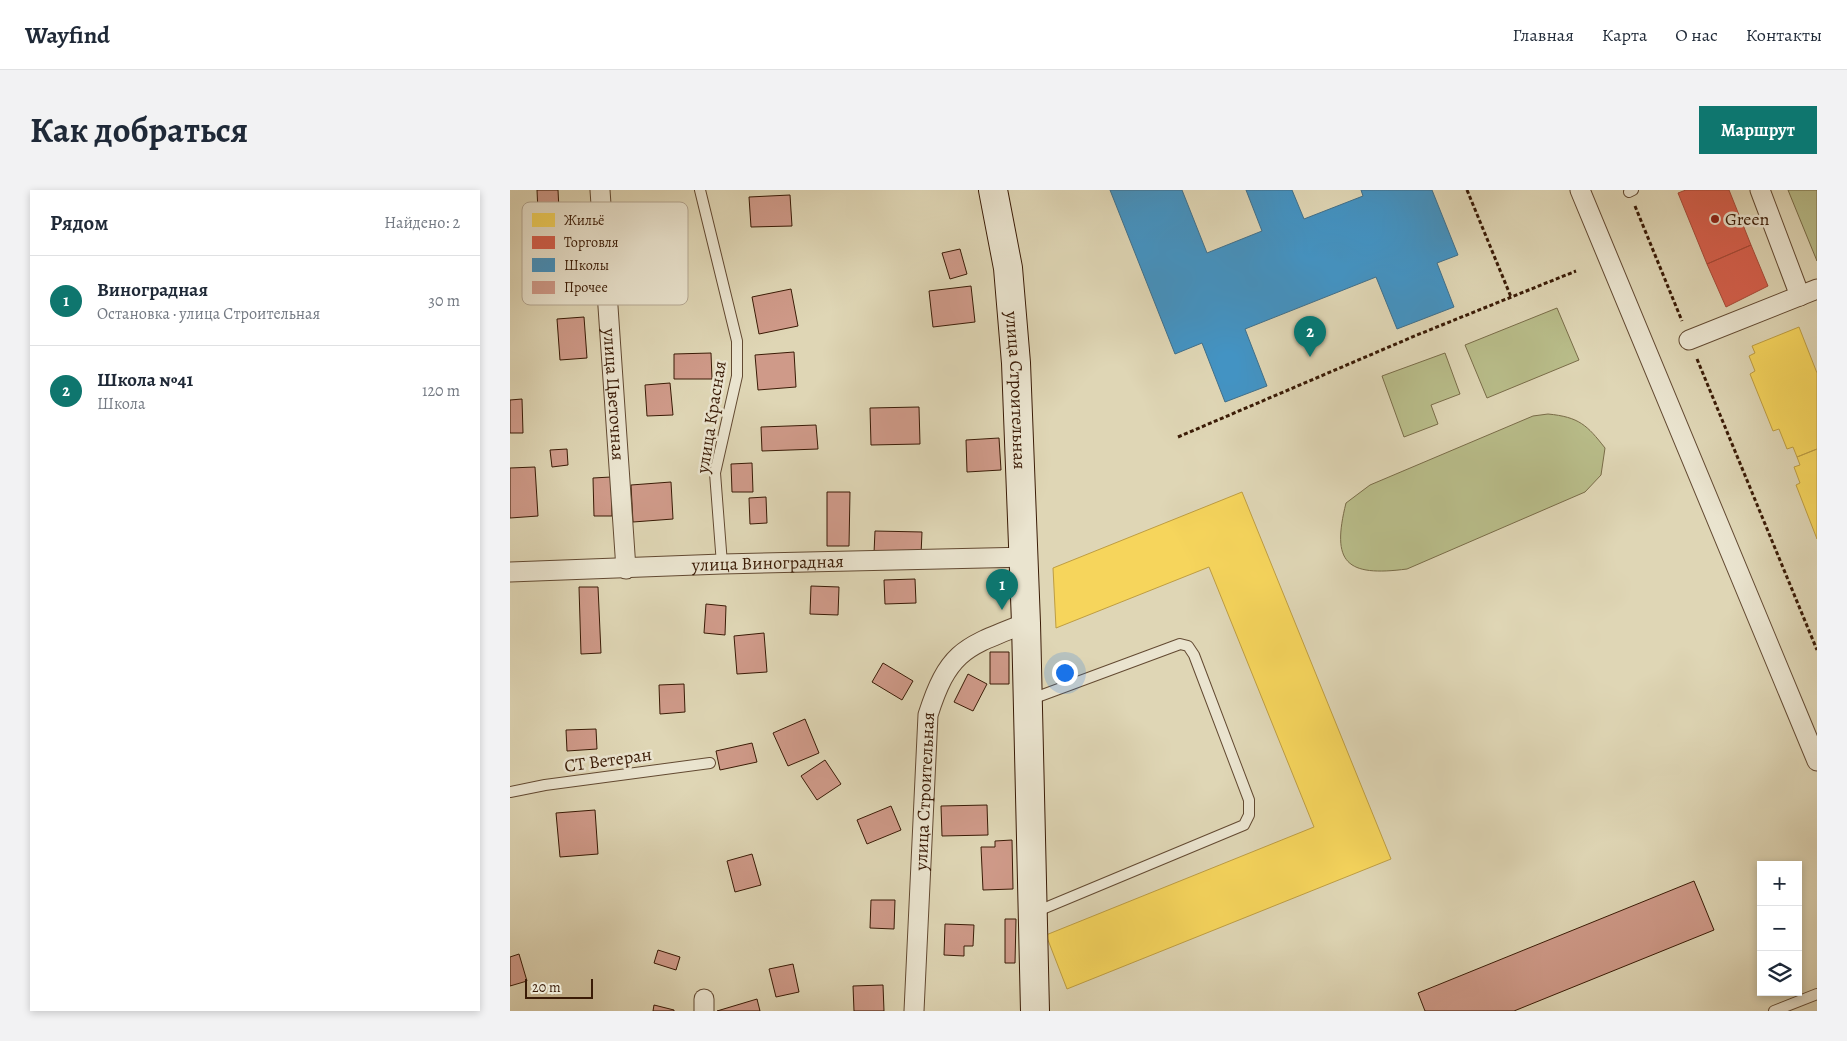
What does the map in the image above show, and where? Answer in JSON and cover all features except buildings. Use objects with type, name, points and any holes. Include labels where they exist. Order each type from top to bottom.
[{"type":"street","name":"улица Строительная","points":[[993,190],[1008,268],[1016,353],[1026,623],[1034,1011]]},
{"type":"street","points":[[1580,190],[1815,752]]},
{"type":"street","points":[[1689,340],[1812,293],[1760,190]]},
{"type":"street","name":"улица Цветочная","points":[[608,305],[626,569]]},
{"type":"street","name":"улица Виноградная","points":[[510,572],[722,564],[1024,557]]},
{"type":"street","name":"улица Строительная","points":[[914,1011],[928,715],[943,675],[960,653],[981,641],[1026,623]]},
{"type":"lane","name":"улица Красная","points":[[700,190],[737,341],[737,376],[715,473],[722,564]]},
{"type":"lane","points":[[1028,701],[1180,644],[1188,646],[1194,655],[1250,800],[1250,815],[1244,825],[1032,914]]},
{"type":"lane","name":"СТ Ветеран","points":[[510,792],[545,785],[710,763]]},
{"type":"lane","points":[[1774,1011],[1817,994]]},
{"type":"path","points":[[1467,190],[1511,297]]},
{"type":"path","points":[[1631,191],[1689,340],[1817,650]]},
{"type":"path","points":[[1178,438],[1417,335],[1576,271]]},
{"type":"green space","points":[[1788,190],[1817,190],[1817,261]]},
{"type":"green space","points":[[1557,308],[1579,360],[1487,398],[1465,345]]},
{"type":"green space","points":[[1445,353],[1460,394],[1431,405],[1438,424],[1404,437],[1382,376]]},
{"type":"green space","points":[[1548,414],[1575,420],[1593,433],[1605,448],[1601,475],[1585,492],[1407,569],[1370,570],[1357,567],[1348,562],[1343,552],[1341,540],[1346,503],[1370,485],[1533,416]]},
{"type":"place","name":"Green","points":[[1715,219]]},
{"type":"place","name":"Школа №41","points":[[1310,357]]},
{"type":"place","name":"Виноградная","points":[[1002,610]]}]
